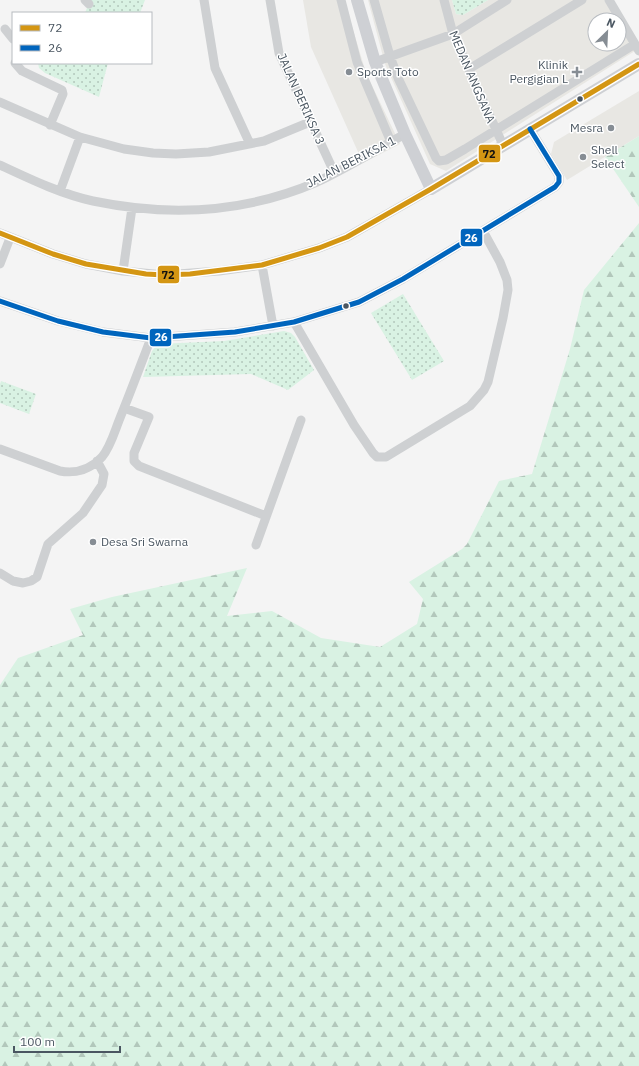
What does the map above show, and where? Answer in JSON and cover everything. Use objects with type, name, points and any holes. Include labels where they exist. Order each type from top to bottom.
[{"type":"main road","points":[[357,0],[375,62],[405,134],[431,189],[639,64]]},
{"type":"street","points":[[204,0],[215,68],[250,144]]},
{"type":"street","name":"JALAN BERIKSA 3","points":[[270,0],[279,53],[334,172]]},
{"type":"street","points":[[341,0],[357,62],[391,142]]},
{"type":"street","name":"MEDAN ANGSANA","points":[[374,0],[398,78],[438,160],[446,160],[495,130]]},
{"type":"street","name":"MEDAN ANGSANA","points":[[444,0],[452,34],[503,145]]},
{"type":"street","points":[[375,62],[452,34],[507,0]]},
{"type":"street","points":[[469,69],[582,0]]},
{"type":"street","points":[[495,130],[637,47],[609,0]]},
{"type":"street","points":[[5,29],[12,38]]},
{"type":"street","points":[[16,64],[22,71],[62,90],[63,94],[50,125]]},
{"type":"street","points":[[0,102],[80,137],[124,149],[153,153],[176,154],[209,152],[250,144],[264,141],[310,122]]},
{"type":"street","points":[[0,301],[58,321],[103,332],[151,338],[235,332],[273,326],[294,322],[359,302],[403,278],[555,187],[559,182],[559,176],[530,129]]},
{"type":"street","name":"JALAN BERIKSA 1","points":[[0,165],[60,191],[92,201],[132,208],[181,211],[215,209],[251,203],[317,182],[405,134]]},
{"type":"street","points":[[60,191],[80,137]]},
{"type":"street","points":[[0,233],[53,254],[86,264],[124,271],[164,275],[219,271],[262,266],[319,248],[347,237],[431,189]]},
{"type":"street","points":[[124,271],[132,208]]},
{"type":"street","points":[[294,322],[354,425],[373,453],[378,457],[386,457],[470,406],[481,395],[488,382],[508,290],[507,280],[500,262],[483,231]]},
{"type":"street","points":[[0,264],[10,238]]},
{"type":"street","points":[[262,266],[273,326]]},
{"type":"street","points":[[0,448],[60,471],[68,472],[84,469],[98,461],[107,449],[151,338]]},
{"type":"street","points":[[124,408],[149,417],[134,453],[134,460],[139,466],[266,516]]},
{"type":"street","points":[[256,545],[301,420]]},
{"type":"street","points":[[0,573],[13,580],[23,583],[31,581],[37,577],[48,544],[83,513],[102,485],[104,474],[98,461]]},
{"type":"shaded area","points":[[303,0],[344,0],[366,73],[400,144],[363,163],[311,47]]},
{"type":"shaded area","points":[[368,0],[452,0],[456,14],[463,15],[488,0],[609,0],[616,12],[587,12],[587,52],[627,52],[627,30],[638,49],[446,171],[430,164],[385,64]]},
{"type":"shaded area","points":[[639,91],[639,136],[567,180],[551,154],[554,142]]},
{"type":"green space","points":[[90,0],[145,0],[140,12],[85,12]]},
{"type":"green space","points":[[452,0],[488,0],[463,15],[456,14]]},
{"type":"green space","points":[[38,64],[108,64],[99,97],[45,73],[39,68]]},
{"type":"green space","points":[[639,136],[639,207],[605,157]]},
{"type":"green space","points":[[639,223],[639,1066],[0,1066],[0,685],[18,658],[83,635],[70,609],[112,597],[247,568],[227,616],[272,611],[321,638],[380,647],[417,624],[423,599],[409,582],[462,549],[467,544],[499,481],[532,474],[570,349],[584,290]]},
{"type":"green space","points":[[403,294],[444,361],[412,380],[371,313]]},
{"type":"green space","points":[[284,331],[291,333],[295,337],[314,370],[288,390],[251,374],[143,377],[152,351],[158,344],[224,341]]},
{"type":"green space","points":[[1,381],[36,394],[29,414],[0,403]]},
{"type":"transit line","name":"72","points":[[0,233],[53,254],[86,264],[146,274],[190,274],[262,265],[319,248],[347,237],[431,189],[639,64]]},
{"type":"transit line","name":"26","points":[[0,301],[58,321],[103,332],[151,338],[235,332],[294,322],[359,302],[403,279],[555,187],[559,182],[559,176],[530,129]]},
{"type":"place","name":"Sports Toto","points":[[349,72]]},
{"type":"place","name":"Klinik Pergigian L","points":[[577,72]]},
{"type":"place","name":"Mesra","points":[[611,128]]},
{"type":"place","name":"Shell Select","points":[[583,157]]},
{"type":"place","name":"Desa Sri Swarna","points":[[93,542]]}]
